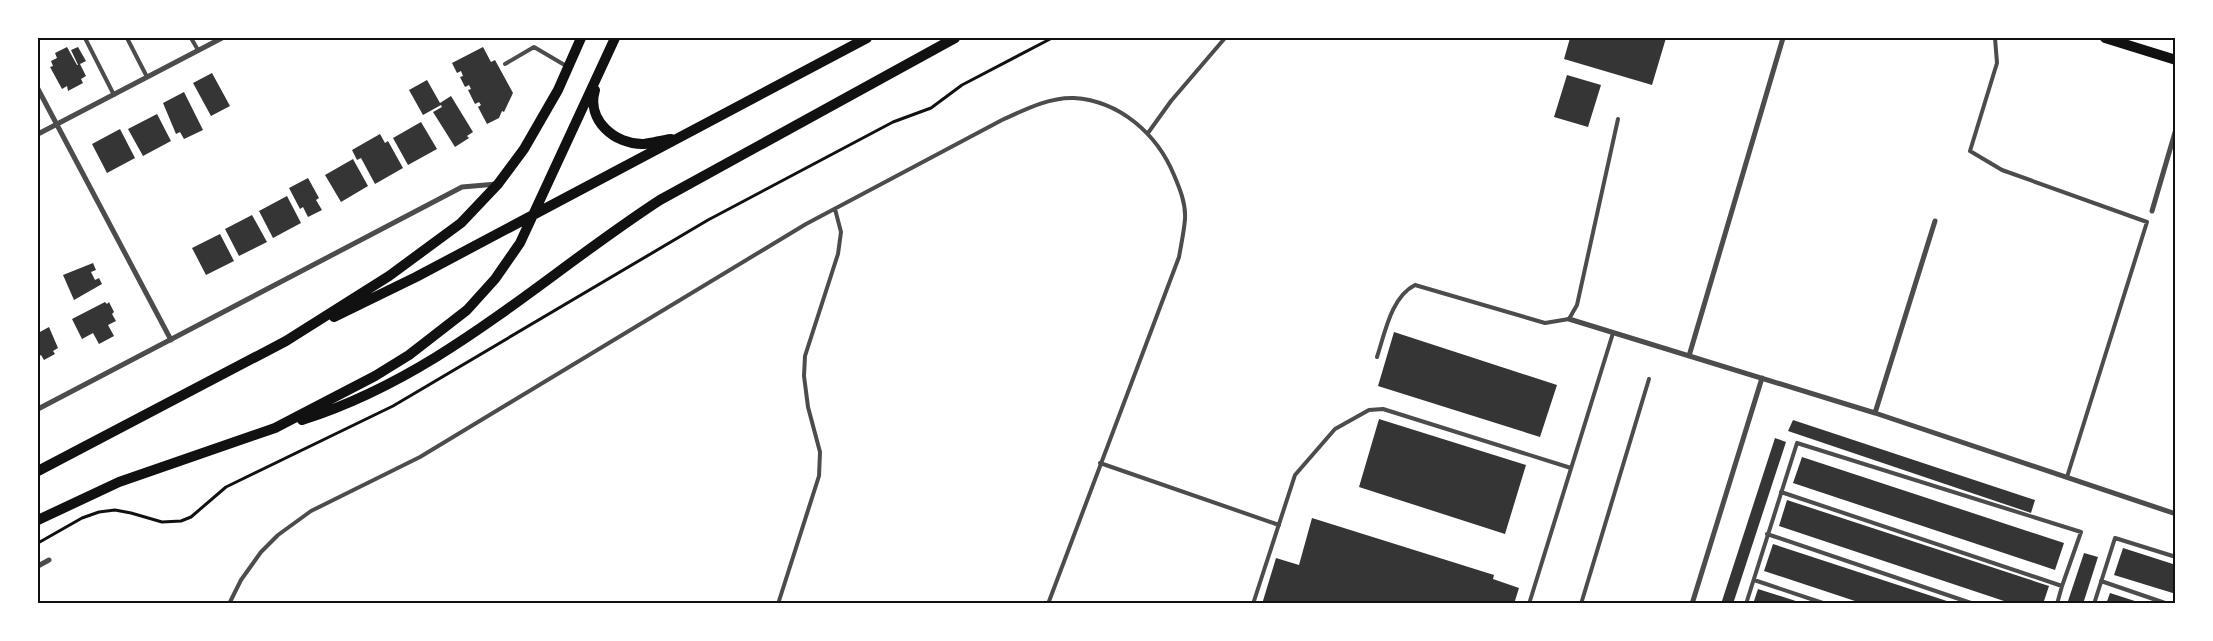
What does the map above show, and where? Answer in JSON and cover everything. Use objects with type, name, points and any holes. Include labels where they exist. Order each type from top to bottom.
[{"type":"main road","points":[[286,341],[389,276],[461,223],[498,184],[524,149],[542,121],[581,38]]},
{"type":"main road","points":[[276,428],[382,372],[409,355],[467,310],[500,271],[520,243],[615,38]]},
{"type":"main road","points":[[38,471],[286,341],[416,278],[867,38]]},
{"type":"main road","points":[[38,520],[118,482],[330,411],[381,389],[474,334],[620,226],[660,200],[707,172],[955,38]]},
{"type":"main road","points":[[2105,38],[2176,60]]},
{"type":"main road","points":[[601,68],[593,96],[594,109],[600,124],[611,135],[624,141],[643,144],[682,137]]},
{"type":"street","points":[[38,134],[222,38]]},
{"type":"street","points":[[1689,356],[1783,38]]},
{"type":"street","points":[[38,89],[171,340]]},
{"type":"street","points":[[2152,211],[2176,129]]},
{"type":"street","points":[[38,410],[462,187],[498,184]]},
{"type":"street","points":[[1875,413],[1935,221]]},
{"type":"street","points":[[1569,319],[1875,413],[2176,514]]},
{"type":"street","points":[[1692,604],[1762,378]]},
{"type":"street","points":[[38,566],[49,560]]},
{"type":"lane","points":[[85,38],[114,95]]},
{"type":"lane","points":[[127,38],[147,77]]},
{"type":"lane","points":[[191,38],[198,50]]},
{"type":"lane","points":[[1148,133],[1171,100],[1225,38]]},
{"type":"lane","points":[[1995,38],[1998,63],[1970,151],[2002,170],[2147,222],[2067,477]]},
{"type":"lane","points":[[505,64],[534,47],[568,68]]},
{"type":"lane","points":[[229,604],[241,580],[261,552],[278,535],[311,511],[420,457],[724,273],[835,209],[1002,120],[1030,107],[1051,101],[1073,98],[1099,103],[1127,115],[1148,133],[1167,157],[1181,191],[1185,218],[1179,257],[1100,462],[1048,604]]},
{"type":"lane","points":[[1377,357],[1396,304],[1405,290],[1415,285],[1545,323],[1569,319],[1577,305],[1618,119]]},
{"type":"lane","points":[[778,604],[819,476],[820,452],[808,407],[804,376],[805,356],[838,254],[841,232],[835,209]]},
{"type":"lane","points":[[1528,604],[1613,333]]},
{"type":"lane","points":[[1581,604],[1649,379]]},
{"type":"lane","points":[[1253,604],[1295,475],[1334,429],[1368,410],[1383,409],[1571,468]]},
{"type":"lane","points":[[1746,604],[1797,443],[2081,532],[2057,604]]},
{"type":"lane","points":[[1100,462],[1279,525]]},
{"type":"lane","points":[[1780,492],[2062,586]]},
{"type":"lane","points":[[1767,534],[1974,604]]},
{"type":"lane","points":[[2094,604],[2116,538],[2176,557]]},
{"type":"lane","points":[[1754,580],[1826,604]]},
{"type":"lane","points":[[2101,581],[2168,604]]},
{"type":"path","points":[[38,543],[82,518],[100,512],[115,510],[162,522],[181,521],[190,517],[226,487],[394,406],[708,220],[893,122],[931,108],[962,85],[1052,38]]},
{"type":"building","points":[[1570,38],[1666,38],[1652,85],[1564,59]]},
{"type":"building","points":[[67,47],[77,65],[71,50],[78,47],[86,61],[80,64],[86,76],[81,79],[83,83],[68,91],[67,86],[62,89],[50,67],[53,66],[51,61],[57,58],[55,53]]},
{"type":"building","points":[[483,47],[491,62],[495,60],[513,93],[499,118],[487,124],[478,107],[481,105],[479,102],[475,104],[468,90],[471,89],[469,85],[465,87],[460,77],[463,76],[461,71],[457,73],[452,63]]},
{"type":"building","points":[[212,73],[230,106],[211,116],[193,83]]},
{"type":"building","points":[[1567,75],[1601,85],[1588,127],[1554,117]]},
{"type":"building","points":[[427,80],[440,103],[451,96],[473,132],[467,136],[469,138],[455,147],[433,112],[442,107],[441,105],[423,115],[409,90]]},
{"type":"building","points":[[184,92],[203,130],[184,139],[180,132],[176,134],[163,103]]},
{"type":"building","points":[[157,114],[171,141],[143,156],[128,129]]},
{"type":"building","points":[[421,122],[437,149],[408,165],[393,138]]},
{"type":"building","points":[[120,129],[135,158],[107,173],[92,144]]},
{"type":"building","points":[[380,134],[385,143],[388,141],[403,168],[375,184],[361,158],[357,160],[352,150]]},
{"type":"building","points":[[353,159],[368,186],[341,202],[325,175]]},
{"type":"building","points":[[308,178],[319,198],[316,200],[322,210],[308,217],[303,207],[300,209],[289,188]]},
{"type":"building","points":[[287,196],[301,223],[273,238],[259,211]]},
{"type":"building","points":[[252,215],[267,242],[239,256],[225,229]]},
{"type":"building","points":[[220,234],[234,261],[206,275],[192,248]]},
{"type":"building","points":[[93,263],[96,270],[91,272],[95,280],[99,278],[102,284],[74,300],[63,275]]},
{"type":"building","points":[[105,302],[107,304],[109,302],[114,312],[112,314],[116,321],[108,325],[114,336],[99,344],[93,333],[82,339],[72,319]]},
{"type":"building","points":[[49,327],[58,348],[53,351],[55,354],[44,360],[41,355],[38,357],[38,333]]},
{"type":"building","points":[[1394,332],[1557,385],[1540,437],[1378,386]]},
{"type":"building","points":[[1379,419],[1526,465],[1505,534],[1359,487]]},
{"type":"building","points":[[1793,420],[2035,500],[2031,513],[1788,431]]},
{"type":"building","points":[[1775,438],[1786,442],[1733,604],[1721,604]]},
{"type":"building","points":[[1802,457],[2064,543],[2055,570],[1793,483]]},
{"type":"building","points":[[1787,500],[2049,586],[2043,604],[2013,604],[1779,526]]},
{"type":"building","points":[[1312,518],[1494,575],[1493,579],[1519,588],[1514,604],[1262,604],[1276,558],[1299,565]]},
{"type":"building","points":[[1773,544],[1953,604],[1864,604],[1764,571]]},
{"type":"building","points":[[2123,548],[2176,565],[2176,594],[2114,575]]},
{"type":"building","points":[[2084,553],[2098,557],[2083,604],[2067,604]]},
{"type":"building","points":[[1758,589],[1802,603],[1802,604],[1753,604]]},
{"type":"building","points":[[2110,593],[2141,603],[2141,604],[2106,604]]}]
